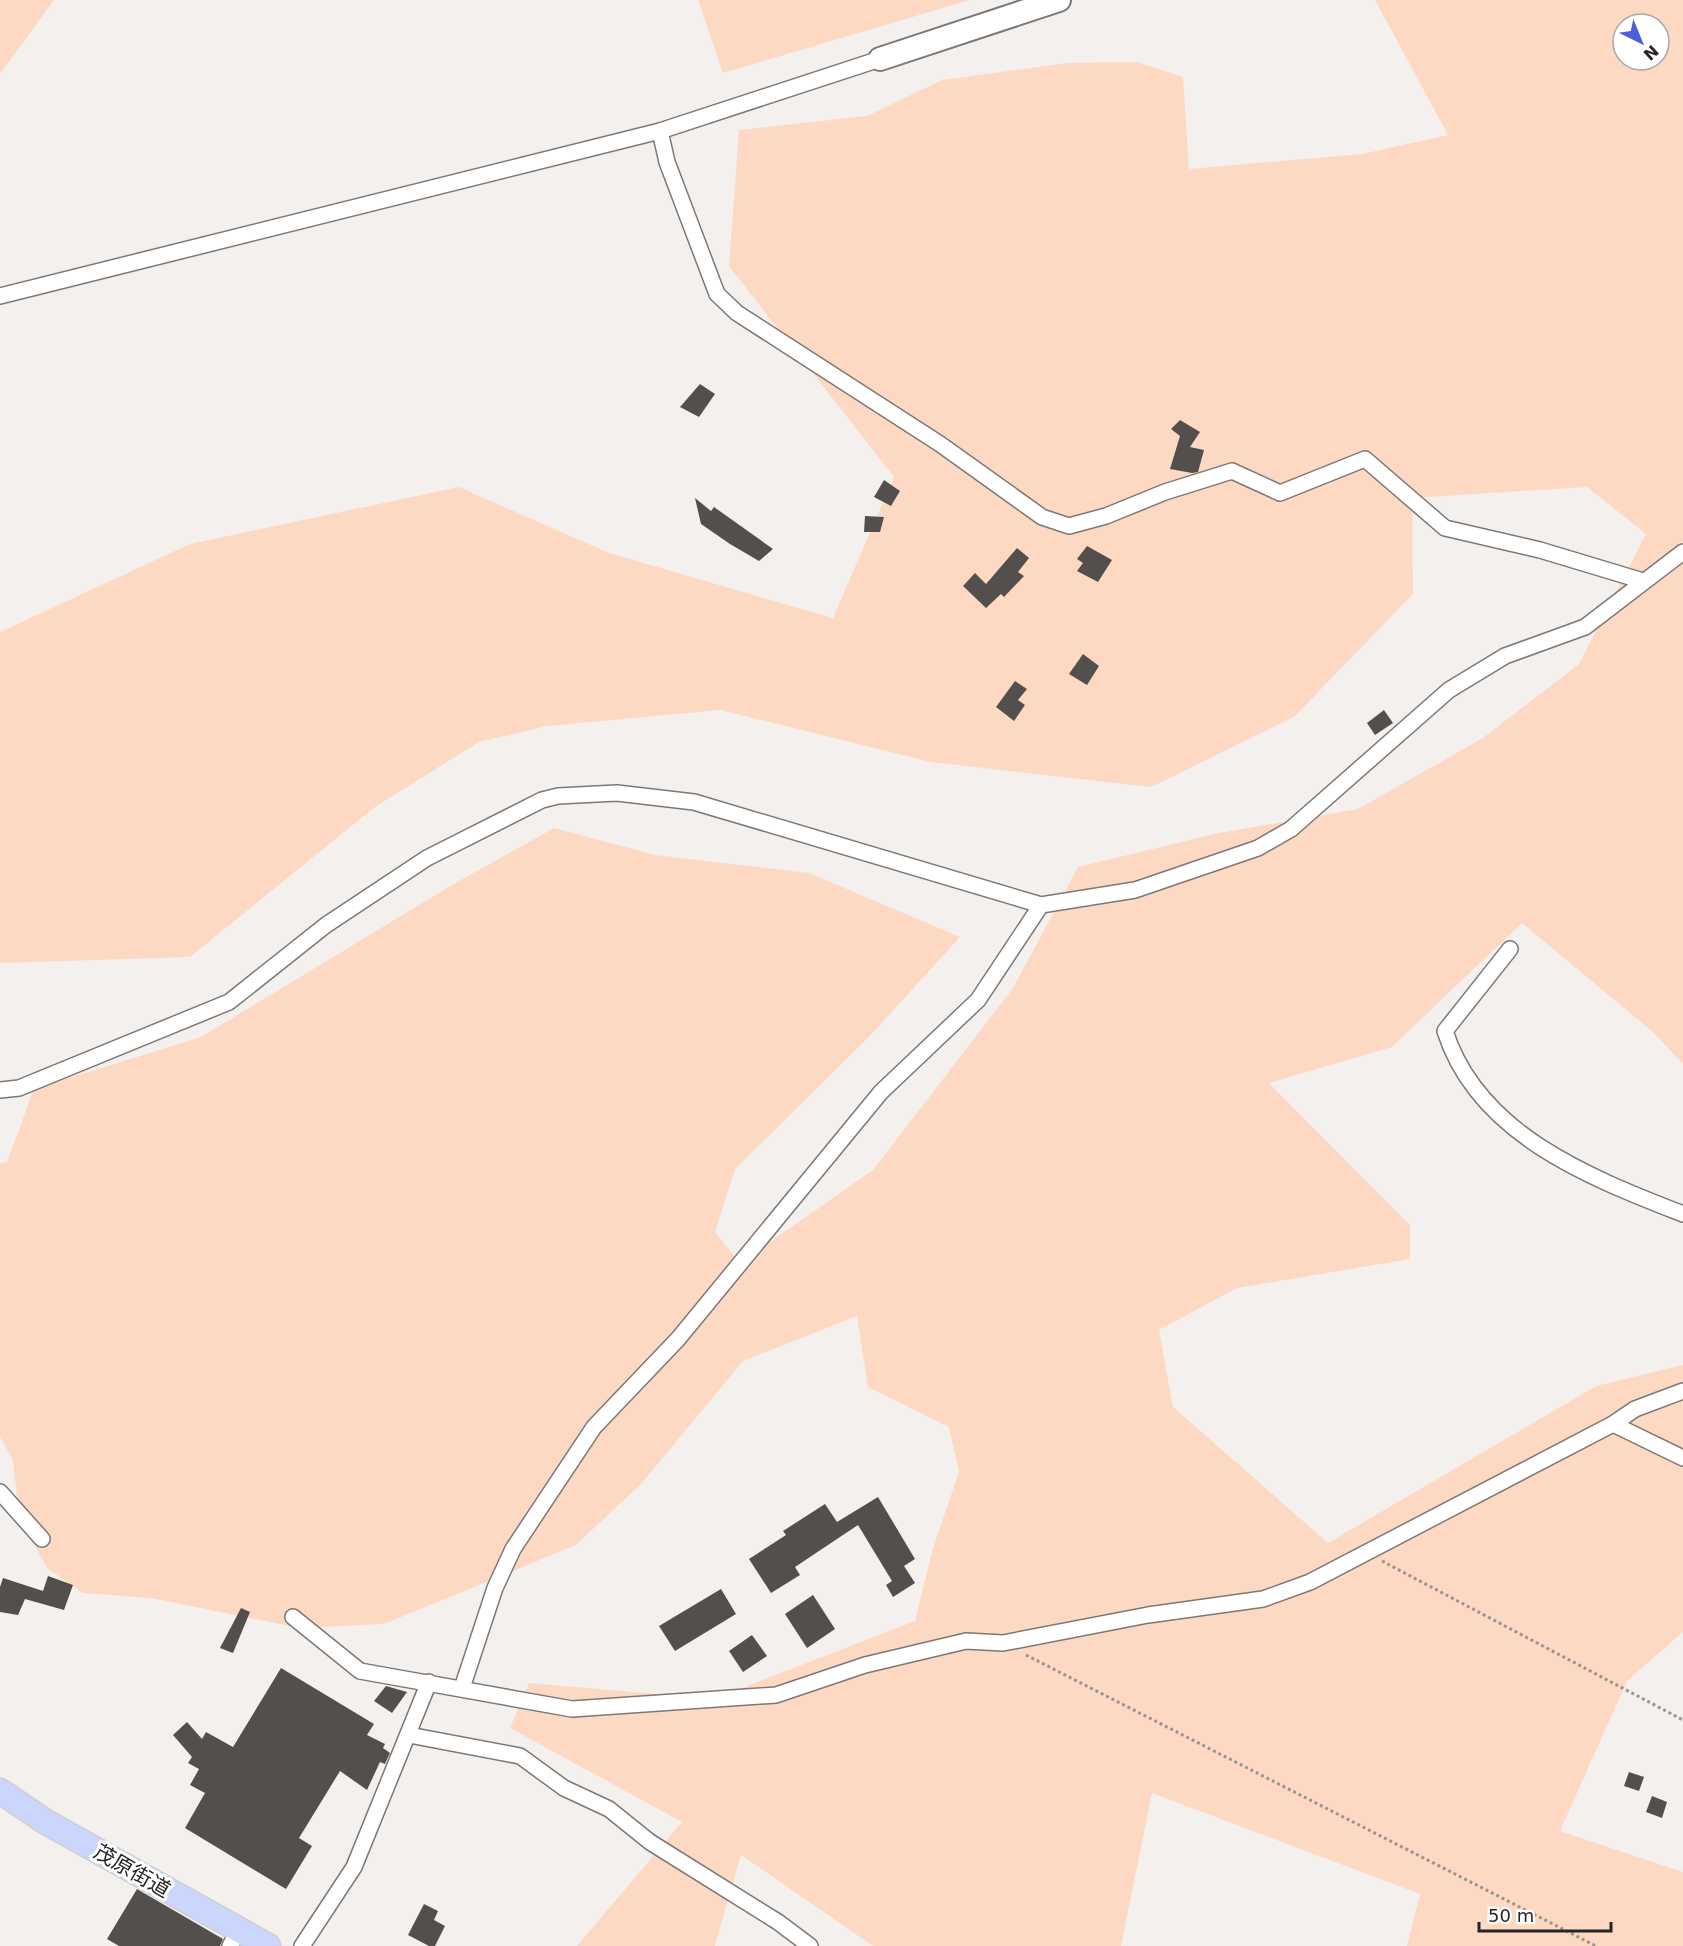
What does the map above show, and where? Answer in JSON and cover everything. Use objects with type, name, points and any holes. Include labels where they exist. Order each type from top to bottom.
[{"type":"main road","name":"茂原街道","points":[[0,1791],[234,1938],[268,1946]]},
{"type":"street","points":[[0,296],[660,131],[1059,0]]},
{"type":"street","points":[[660,131],[667,162],[717,294],[737,313],[940,444],[1042,517],[1069,526],[1106,516],[1165,492],[1232,471],[1280,493],[1365,459],[1445,528],[1540,550],[1643,581]]},
{"type":"street","points":[[0,1090],[20,1088],[229,1002],[326,925],[427,858],[532,805],[558,796],[617,793],[694,802],[1041,905],[1135,890],[1258,848],[1291,829],[1449,690],[1505,656],[1585,627],[1683,552]]},
{"type":"street","points":[[462,1688],[495,1588],[513,1549],[594,1427],[678,1339],[881,1092],[978,1000],[1041,905]]},
{"type":"street","points":[[1510,949],[1445,1031],[1452,1053],[1474,1086],[1518,1133],[1542,1149],[1606,1184],[1683,1214]]},
{"type":"street","points":[[293,1617],[360,1671],[572,1709],[776,1695],[865,1665],[966,1641],[1003,1644],[1148,1615],[1263,1599],[1310,1582],[1613,1424],[1635,1409],[1683,1392]]},
{"type":"street","points":[[1613,1424],[1683,1458]]},
{"type":"street","points":[[0,1492],[42,1539]]},
{"type":"street","points":[[303,1946],[354,1867],[429,1682]]},
{"type":"street","points":[[409,1735],[520,1756],[564,1788],[609,1809],[650,1842],[778,1922],[810,1946]]},
{"type":"path","points":[[1367,1552],[1683,1720]]},
{"type":"path","points":[[1003,1644],[1596,1946]]},
{"type":"shaded area","points":[[0,0],[54,0],[0,74]]},
{"type":"shaded area","points":[[698,0],[970,0],[723,73]]},
{"type":"shaded area","points":[[1375,0],[1683,0],[1683,1064],[1653,1032],[1522,923],[1392,1047],[1269,1083],[1410,1225],[1410,1259],[1237,1288],[1159,1330],[1173,1407],[1328,1543],[1596,1386],[1683,1365],[1683,1632],[1627,1681],[1560,1831],[1683,1872],[1683,1946],[1407,1946],[1420,1894],[1152,1793],[1121,1946],[873,1946],[741,1855],[715,1946],[577,1946],[682,1822],[510,1728],[529,1683],[714,1699],[915,1621],[933,1548],[959,1472],[949,1427],[868,1387],[857,1316],[743,1361],[642,1483],[576,1545],[384,1624],[300,1628],[151,1598],[83,1593],[47,1568],[19,1517],[13,1461],[0,1436],[0,1163],[7,1162],[34,1089],[201,1037],[452,885],[554,828],[655,855],[809,873],[960,937],[868,1038],[735,1169],[715,1232],[740,1263],[873,1170],[1013,988],[1078,867],[1219,833],[1358,809],[1483,738],[1579,664],[1646,534],[1587,487],[1412,498],[1413,594],[1294,717],[1151,787],[931,762],[720,710],[547,726],[479,742],[375,807],[190,957],[0,963],[0,632],[190,544],[459,487],[609,553],[833,618],[894,477],[729,266],[739,130],[867,116],[942,80],[1067,63],[1137,62],[1183,77],[1189,169],[1362,154],[1448,135]]},
{"type":"building","points":[[700,384],[715,394],[699,417],[680,407]]},
{"type":"building","points":[[1180,420],[1200,432],[1190,447],[1204,450],[1198,472],[1170,469],[1180,436],[1171,429]]},
{"type":"building","points":[[884,480],[900,491],[891,506],[874,497]]},
{"type":"building","points":[[695,498],[711,511],[714,507],[773,549],[759,561],[730,544],[701,524]]},
{"type":"building","points":[[865,516],[884,517],[880,532],[864,532]]},
{"type":"building","points":[[1087,546],[1112,560],[1098,582],[1077,571],[1083,563],[1077,559]]},
{"type":"building","points":[[1017,548],[1029,558],[1018,572],[1024,576],[1004,597],[1001,594],[986,608],[963,586],[975,573],[986,584]]},
{"type":"building","points":[[1083,654],[1099,666],[1087,685],[1069,674]]},
{"type":"building","points":[[1015,681],[1027,689],[1018,700],[1025,705],[1014,721],[996,707]]},
{"type":"building","points":[[1384,710],[1393,723],[1375,735],[1367,723]]},
{"type":"building","points":[[878,1497],[915,1559],[904,1566],[915,1583],[893,1597],[886,1585],[892,1581],[858,1525],[795,1567],[800,1575],[771,1593],[749,1559],[786,1535],[783,1531],[825,1504],[837,1522]]},
{"type":"building","points":[[48,1576],[73,1585],[64,1610],[25,1599],[18,1615],[0,1612],[0,1587],[3,1578],[43,1591]]},
{"type":"building","points":[[721,1589],[736,1614],[675,1651],[659,1626]]},
{"type":"building","points":[[813,1595],[835,1629],[807,1648],[785,1614]]},
{"type":"building","points":[[241,1608],[250,1612],[233,1653],[220,1648]]},
{"type":"building","points":[[752,1635],[767,1656],[743,1672],[729,1651]]},
{"type":"building","points":[[281,1668],[374,1724],[367,1735],[385,1744],[383,1748],[390,1753],[385,1764],[380,1762],[367,1790],[340,1771],[299,1838],[312,1846],[286,1889],[185,1828],[205,1793],[190,1785],[199,1769],[188,1763],[192,1757],[173,1735],[187,1722],[202,1739],[206,1732],[233,1747]]},
{"type":"building","points":[[386,1686],[407,1692],[392,1713],[374,1701]]},
{"type":"building","points":[[1629,1772],[1644,1777],[1639,1791],[1624,1786]]},
{"type":"building","points":[[1652,1796],[1667,1802],[1662,1818],[1646,1812]]},
{"type":"building","points":[[137,1889],[223,1939],[220,1946],[119,1946],[107,1939]]},
{"type":"building","points":[[424,1904],[438,1911],[434,1920],[445,1926],[435,1946],[429,1946],[408,1935]]}]
